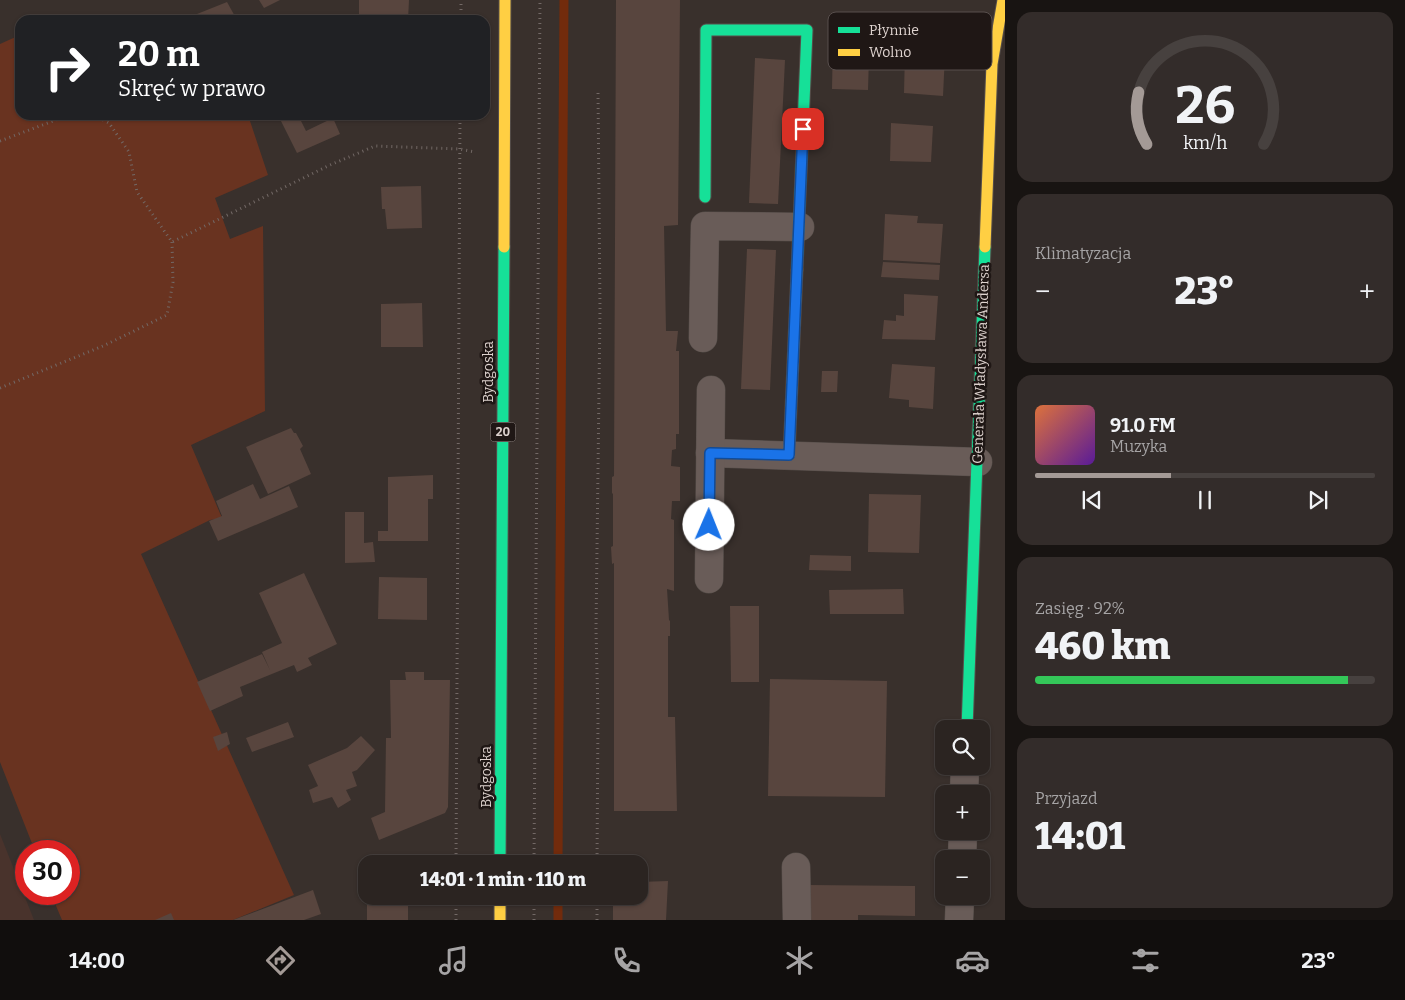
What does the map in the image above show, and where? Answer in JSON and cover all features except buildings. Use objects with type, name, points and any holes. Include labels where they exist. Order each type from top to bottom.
[{"type":"street","name":"Bydgoska","points":[[500,855],[505,0]]},
{"type":"street","name":"Generała Władysława Andersa","points":[[967,720],[978,462],[1003,0]]},
{"type":"street","points":[[705,198],[706,30],[807,30],[789,455]]},
{"type":"street","points":[[702,338],[705,226],[800,227]]},
{"type":"street","points":[[709,579],[711,390]]},
{"type":"street","points":[[710,453],[978,462]]},
{"type":"street","points":[[796,867],[797,920]]},
{"type":"street","points":[[500,905],[500,920]]},
{"type":"street","points":[[959,920],[960,905]]},
{"type":"path","points":[[461,0],[461,15]]},
{"type":"path","points":[[534,855],[540,0]]},
{"type":"path","points":[[597,855],[598,715],[596,629],[600,309],[598,92]]},
{"type":"path","points":[[0,141],[56,120]]},
{"type":"path","points":[[0,388],[103,346],[167,315],[173,282],[172,242],[138,192],[129,152],[109,123],[103,120]]},
{"type":"path","points":[[456,855],[460,120]]},
{"type":"path","points":[[172,242],[330,165],[375,146],[460,149],[504,156]]},
{"type":"path","points":[[456,905],[456,920]]},
{"type":"path","points":[[534,905],[534,920]]},
{"type":"path","points":[[597,905],[597,920]]},
{"type":"shaded area","points":[[15,37],[15,120],[250,120],[268,175],[215,198],[230,239],[263,226],[265,411],[191,445],[222,518],[210,520],[141,554],[294,895],[233,920],[62,920],[56,905],[80,905],[80,840],[31,840],[0,762],[0,44]]},
{"type":"shaded area","points":[[0,834],[15,872],[15,905],[28,905],[34,920],[0,920]]},
{"type":"waterway","points":[[558,855],[564,0]]},
{"type":"waterway","points":[[558,905],[558,920]]},
{"type":"traffic: fast","points":[[705,197],[706,30],[807,30],[797,270]]},
{"type":"traffic: fast","points":[[500,855],[504,247]]},
{"type":"traffic: fast","points":[[967,720],[985,247]]},
{"type":"traffic: slow","points":[[504,247],[505,0]]},
{"type":"traffic: slow","points":[[992,64],[1003,0]]},
{"type":"traffic: slow","points":[[985,247],[992,70]]},
{"type":"traffic: slow","points":[[789,455],[797,270]]},
{"type":"traffic: slow","points":[[500,905],[500,920]]},
{"type":"route","points":[[709,525],[710,453],[789,455],[803,129]]}]
